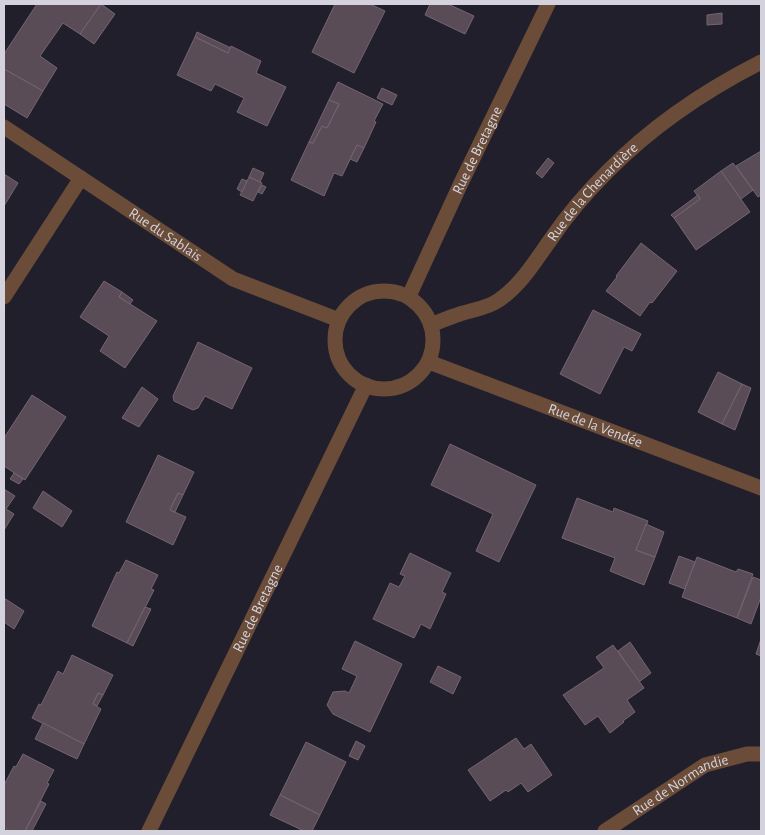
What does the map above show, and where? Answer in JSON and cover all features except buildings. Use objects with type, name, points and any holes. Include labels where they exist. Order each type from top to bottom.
[{"type":"street","name":"Rue de Bretagne","points":[[409,296],[548,4]]},
{"type":"street","name":"Rue de la Chenardière","points":[[431,325],[497,301],[520,282],[577,205],[606,172],[637,143],[668,118],[701,96],[761,62]]},
{"type":"street","name":"Rue du Sablais","points":[[4,127],[233,280],[339,320]]},
{"type":"street","points":[[4,297],[81,178]]},
{"type":"street","points":[[389,290],[409,296],[423,308],[431,325],[434,338],[429,362],[418,376],[404,385],[387,389],[366,385],[351,377],[339,360],[334,340],[339,320],[351,303],[368,292],[389,290]]},
{"type":"street","name":"Rue de la Vendée","points":[[429,362],[761,488]]},
{"type":"street","name":"Rue de Bretagne","points":[[149,831],[366,385]]},
{"type":"street","name":"Rue de Normandie","points":[[605,831],[705,764],[747,754],[761,754]]}]
